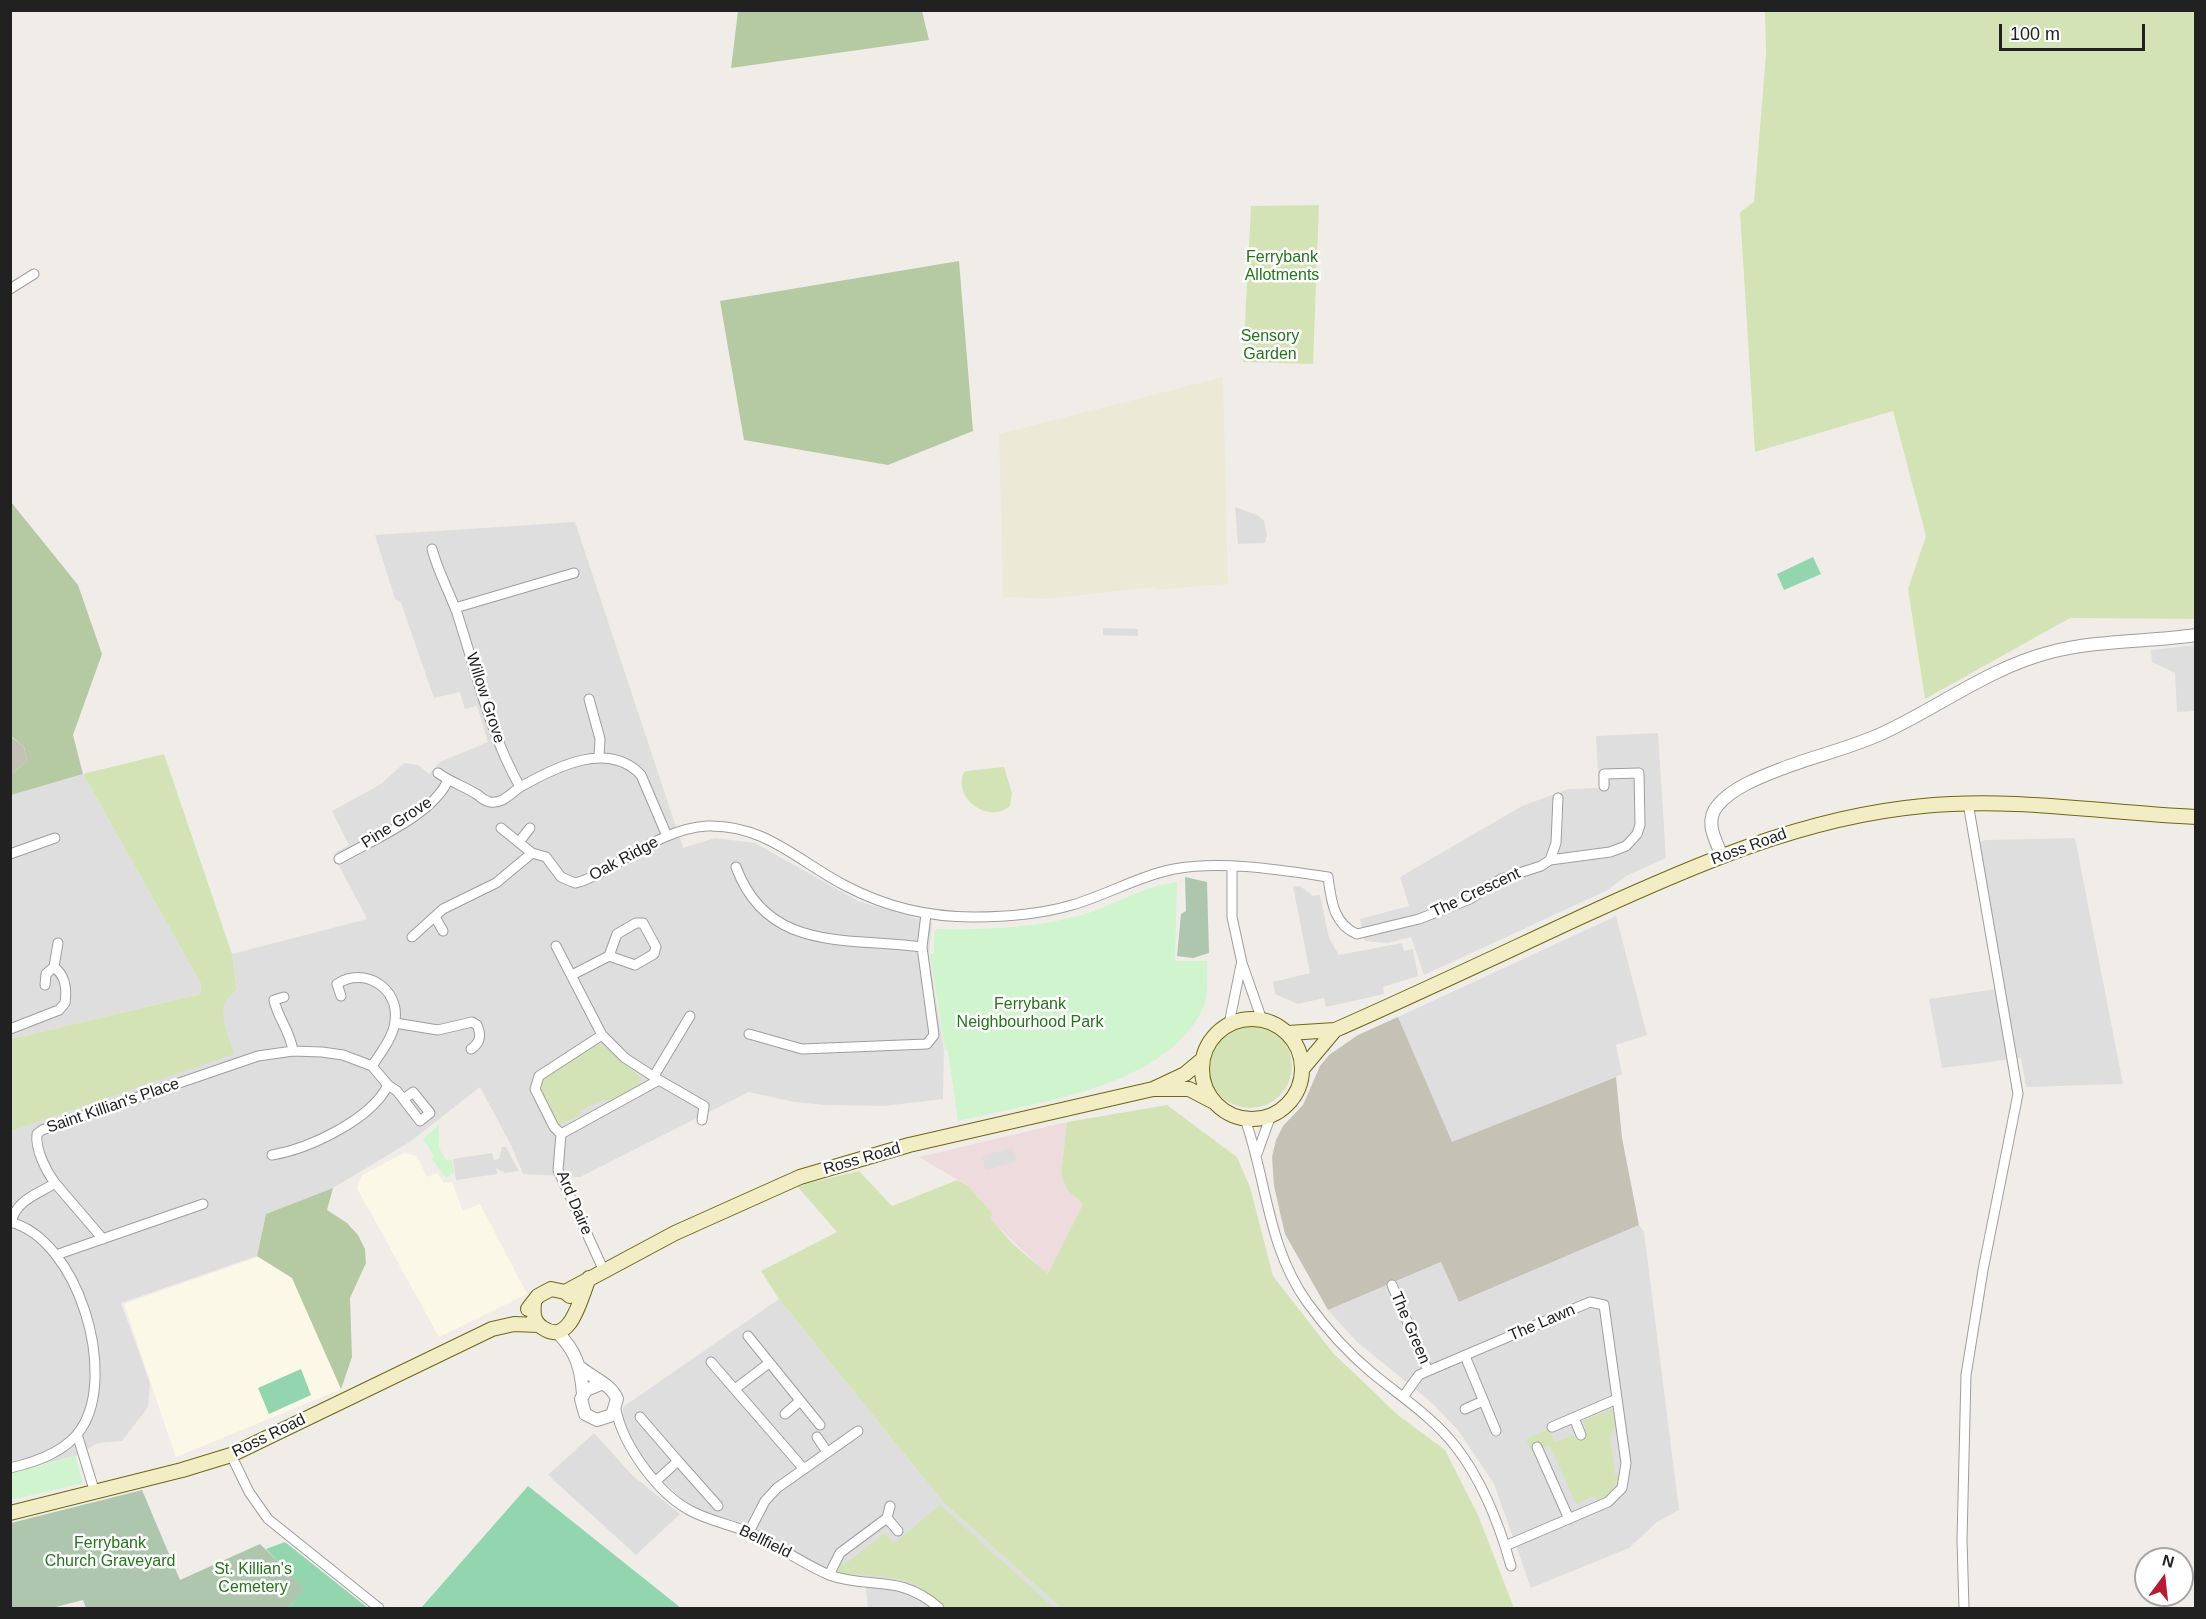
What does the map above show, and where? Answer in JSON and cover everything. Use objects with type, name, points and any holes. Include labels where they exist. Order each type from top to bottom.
[{"type":"main road","name":"Ross Road","points":[[1335,1030],[1610,903],[1722,856],[1776,836],[1836,820],[1923,806],[1968,803],[2019,803],[2196,817]]},
{"type":"main road","points":[[1153,1089],[1189,1089],[1214,1102],[1227,1113],[1245,1119],[1271,1115],[1280,1111],[1294,1098],[1300,1085],[1303,1068],[1298,1048],[1288,1034],[1277,1026],[1262,1020],[1248,1019],[1229,1024],[1210,1042],[1203,1059],[1203,1081],[1214,1102]]},
{"type":"main road","points":[[1288,1034],[1335,1030]]},
{"type":"main road","points":[[1303,1068],[1335,1030]]},
{"type":"main road","points":[[1153,1089],[1185,1074],[1203,1059]]},
{"type":"main road","name":"Ross Road","points":[[565,1292],[603,1269],[727,1208],[833,1166],[909,1145],[1153,1089]]},
{"type":"main road","points":[[514,1324],[538,1325],[546,1330],[557,1332],[568,1327],[589,1278]]},
{"type":"main road","points":[[514,1324],[538,1296],[551,1289],[565,1292],[573,1299],[575,1314]]},
{"type":"main road","points":[[534,1303],[533,1313],[538,1325]]},
{"type":"main road","name":"Ross Road","points":[[10,1513],[95,1493],[231,1455],[458,1344],[492,1329],[514,1324]]},
{"type":"street","points":[[10,290],[34,274]]},
{"type":"street","name":"Willow Grove","points":[[432,549],[436,568],[455,608],[505,760],[520,787]]},
{"type":"street","points":[[455,608],[574,573]]},
{"type":"street","points":[[1722,856],[1710,822],[1718,804],[1769,773],[1881,734],[1975,684],[2040,655],[2070,649],[2196,635]]},
{"type":"street","points":[[438,773],[448,780],[456,781],[488,802],[507,798],[520,787],[563,767],[600,756],[600,739],[589,699]]},
{"type":"street","name":"Oak Ridge","points":[[501,828],[532,853],[546,857],[561,877],[575,883],[667,836],[641,776],[624,764],[600,756]]},
{"type":"street","name":"The Crescent","points":[[1232,867],[1279,869],[1328,877],[1335,914],[1348,931],[1357,934],[1366,933],[1440,911],[1470,899],[1501,879],[1541,866],[1550,860],[1610,852],[1632,841],[1640,825],[1639,773],[1604,774],[1604,786]]},
{"type":"street","name":"Pine Grove","points":[[339,859],[423,810],[440,795],[448,780]]},
{"type":"street","points":[[1550,860],[1556,843],[1558,798]]},
{"type":"street","points":[[1964,1608],[1962,1540],[1966,1375],[1983,1270],[2018,1094],[1968,803]]},
{"type":"street","points":[[667,836],[706,826],[729,827],[760,834],[853,890],[895,907],[926,914],[972,917],[1027,913],[1071,906],[1152,874],[1177,868],[1232,867],[1232,918],[1242,963],[1262,1020]]},
{"type":"street","points":[[519,842],[530,828]]},
{"type":"street","points":[[10,854],[54,838]]},
{"type":"street","points":[[412,937],[443,909],[496,883],[532,853]]},
{"type":"street","points":[[736,867],[745,888],[763,912],[786,928],[817,938],[878,941],[922,947]]},
{"type":"street","points":[[749,1034],[802,1049],[927,1044],[934,1035],[926,992],[922,947],[926,914]]},
{"type":"street","points":[[435,916],[443,930]]},
{"type":"street","points":[[572,975],[609,956],[617,934],[636,923],[643,923],[656,947],[654,954],[635,964],[609,956]]},
{"type":"street","points":[[45,985],[46,974],[54,967],[58,943]]},
{"type":"street","points":[[556,946],[602,1035],[625,1059],[704,1106],[702,1120]]},
{"type":"street","points":[[1229,1024],[1242,963]]},
{"type":"street","points":[[10,1029],[59,1010],[65,1003],[65,982],[61,972],[54,967]]},
{"type":"street","points":[[341,996],[337,984],[360,977],[378,983],[391,995],[396,1009],[395,1023],[372,1066]]},
{"type":"street","points":[[284,997],[274,1000],[276,1011],[290,1032],[293,1051],[343,1055],[372,1066],[404,1099]]},
{"type":"street","points":[[602,1035],[539,1076],[536,1082],[536,1089],[554,1127],[561,1134],[657,1078],[690,1016]]},
{"type":"street","points":[[395,1023],[438,1030],[472,1022],[477,1025],[480,1038],[478,1044],[471,1049]]},
{"type":"street","name":"Saint Killian's Place","points":[[103,1239],[55,1184],[47,1171],[38,1143],[38,1134],[42,1130],[241,1062],[293,1051]]},
{"type":"street","points":[[272,1155],[293,1152],[340,1128],[378,1102],[388,1085]]},
{"type":"street","points":[[1257,1154],[1271,1115]]},
{"type":"street","points":[[1245,1119],[1257,1154],[1265,1203],[1287,1270],[1307,1302],[1342,1345],[1403,1397],[1456,1447],[1489,1501],[1511,1566]]},
{"type":"street","name":"Ard Daire","points":[[561,1134],[558,1170],[603,1269]]},
{"type":"street","points":[[10,1468],[52,1453],[77,1434],[92,1402],[93,1358],[80,1299],[56,1255],[33,1231],[11,1222],[15,1210],[21,1204],[55,1184]]},
{"type":"street","points":[[56,1255],[203,1204]]},
{"type":"street","name":"The Green","points":[[1392,1285],[1428,1371]]},
{"type":"street","name":"The Lawn","points":[[1403,1397],[1419,1375],[1590,1302],[1601,1303],[1606,1312],[1626,1462],[1622,1488],[1608,1502],[1505,1546]]},
{"type":"street","points":[[571,1346],[575,1314]]},
{"type":"street","points":[[557,1332],[571,1346],[581,1368],[583,1394],[581,1405],[585,1414],[593,1420],[601,1420],[616,1410],[615,1393],[581,1368]]},
{"type":"street","points":[[748,1336],[820,1425]]},
{"type":"street","points":[[1465,1356],[1496,1431]]},
{"type":"street","points":[[711,1362],[803,1468]]},
{"type":"street","points":[[735,1389],[769,1363]]},
{"type":"street","points":[[583,1394],[590,1386],[601,1384]]},
{"type":"street","points":[[1552,1427],[1617,1399]]},
{"type":"street","points":[[785,1414],[800,1401]]},
{"type":"street","points":[[1465,1408],[1483,1401]]},
{"type":"street","name":"Bellfield","points":[[616,1410],[620,1430],[656,1481],[688,1509],[749,1532],[829,1575],[842,1579],[897,1584],[918,1592],[939,1608]]},
{"type":"street","points":[[640,1417],[718,1506]]},
{"type":"street","points":[[1574,1418],[1581,1435]]},
{"type":"street","name":"Bellfield","points":[[601,1420],[620,1430]]},
{"type":"street","points":[[749,1532],[765,1501],[777,1488],[858,1431]]},
{"type":"street","points":[[77,1434],[95,1493]]},
{"type":"street","points":[[816,1437],[827,1452]]},
{"type":"street","points":[[1538,1447],[1569,1519]]},
{"type":"street","points":[[231,1455],[249,1492],[268,1519],[379,1608]]},
{"type":"street","points":[[656,1481],[678,1461]]},
{"type":"street","points":[[829,1575],[840,1553],[887,1518],[890,1506]]},
{"type":"street","points":[[887,1518],[898,1531]]},
{"type":"shaded area","points":[[1223,377],[1228,584],[1156,590],[1156,587],[1046,599],[1003,597],[999,434]]},
{"type":"shaded area","points":[[1235,507],[1257,515],[1264,521],[1267,535],[1265,543],[1238,544]]},
{"type":"shaded area","points":[[575,522],[683,848],[715,838],[755,843],[858,901],[932,923],[929,955],[944,1051],[943,1099],[884,1106],[826,1105],[794,1102],[749,1092],[580,1177],[523,1174],[512,1147],[480,1087],[411,1141],[333,1188],[266,1214],[257,1256],[121,1303],[150,1383],[148,1407],[122,1441],[98,1443],[75,1456],[11,1472],[11,1131],[42,1120],[222,1008],[227,996],[237,990],[232,954],[367,919],[333,854],[349,845],[332,811],[381,784],[404,763],[418,765],[429,774],[440,762],[488,742],[477,706],[465,709],[460,692],[434,698],[401,603],[395,599],[375,535]]},
{"type":"shaded area","points":[[1103,628],[1138,629],[1138,636],[1103,635]]},
{"type":"shaded area","points":[[2195,645],[2195,711],[2177,712],[2175,673],[2152,662],[2151,650]]},
{"type":"shaded area","points":[[1658,733],[1666,858],[1626,876],[1608,890],[1424,975],[1411,937],[1388,943],[1365,941],[1360,919],[1409,906],[1400,877],[1522,806],[1568,789],[1599,788],[1596,736]]},
{"type":"shaded area","points":[[10,736],[24,747],[27,761],[11,774]]},
{"type":"shaded area","points":[[83,774],[201,984],[200,994],[11,1039],[10,795]]},
{"type":"shaded area","points":[[2075,838],[2123,1084],[2026,1087],[2021,1058],[1942,1068],[1929,999],[1996,989],[1972,844],[1986,840]]},
{"type":"shaded area","points":[[1293,886],[1300,886],[1313,896],[1320,895],[1329,938],[1339,955],[1402,943],[1404,951],[1413,949],[1418,976],[1383,987],[1384,994],[1326,1007],[1324,998],[1298,1004],[1275,994],[1273,982],[1310,973]]},
{"type":"shaded area","points":[[1616,916],[1647,1035],[1616,1045],[1622,1074],[1452,1143],[1398,1017]]},
{"type":"shaded area","points":[[1398,1017],[1452,1142],[1616,1077],[1622,1138],[1639,1225],[1459,1302],[1441,1262],[1328,1310],[1285,1234],[1274,1186],[1272,1157],[1276,1140],[1283,1126],[1303,1105],[1320,1066],[1329,1055],[1358,1035]]},
{"type":"shaded area","points":[[1067,1122],[1061,1174],[1067,1190],[1083,1204],[1048,1275],[989,1218],[993,1214],[968,1186],[919,1157]]},
{"type":"shaded area","points":[[502,1147],[506,1147],[519,1171],[505,1173],[496,1168],[497,1174],[456,1180],[453,1159],[492,1153],[494,1160],[499,1159]]},
{"type":"shaded area","points":[[1012,1148],[1018,1161],[986,1170],[982,1156]]},
{"type":"shaded area","points":[[404,1153],[417,1156],[427,1177],[437,1173],[444,1183],[452,1182],[463,1211],[480,1204],[527,1294],[439,1337],[357,1188],[362,1175]]},
{"type":"shaded area","points":[[1639,1225],[1644,1232],[1679,1510],[1657,1522],[1629,1548],[1531,1588],[1494,1484],[1458,1430],[1431,1402],[1357,1342],[1328,1310],[1442,1262],[1460,1302]]},
{"type":"shaded area","points":[[258,1257],[292,1278],[341,1389],[176,1457],[124,1304]]},
{"type":"shaded area","points":[[779,1299],[943,1502],[1061,1608],[868,1608],[865,1579],[844,1577],[709,1516],[688,1505],[649,1468],[622,1422],[623,1407]]},
{"type":"shaded area","points":[[594,1433],[632,1475],[680,1514],[636,1555],[548,1475]]},
{"type":"green space","points":[[738,11],[922,11],[929,40],[731,68]]},
{"type":"green space","points":[[1765,11],[2195,11],[2195,619],[2070,618],[1925,699],[1908,589],[1926,536],[1893,411],[1755,452],[1740,212],[1754,202],[1766,54]]},
{"type":"green space","name":"Ferrybank Allotments","points":[[1319,205],[1313,364],[1243,362],[1251,206]]},
{"type":"green space","points":[[959,261],[973,431],[888,465],[744,440],[720,301]]},
{"type":"green space","points":[[11,502],[78,585],[102,654],[73,735],[83,774],[11,795],[11,774],[27,761],[24,747],[11,736]]},
{"type":"green space","points":[[1813,557],[1821,574],[1784,590],[1777,574]]},
{"type":"green space","points":[[164,754],[232,954],[237,990],[229,996],[223,1011],[234,1054],[11,1131],[11,1039],[200,994],[201,984],[83,774]]},
{"type":"green space","points":[[1004,767],[1012,793],[1010,806],[1002,811],[993,812],[975,807],[964,792],[963,774],[966,771]]},
{"type":"green space","points":[[1185,877],[1207,882],[1209,953],[1193,958],[1177,956],[1181,914],[1186,911]]},
{"type":"green space","name":"Ferrybank Neighbourhood Park","points":[[1177,882],[1175,961],[1207,961],[1206,999],[1202,1011],[1183,1037],[1158,1058],[1127,1075],[1094,1088],[958,1121],[930,954],[934,953],[934,932],[937,929],[974,929],[1046,923],[1082,915],[1152,887]]},
{"type":"green space","points":[[1250,1024],[1266,1027],[1280,1036],[1289,1050],[1292,1066],[1289,1082],[1280,1096],[1266,1105],[1250,1108],[1234,1105],[1220,1096],[1211,1082],[1208,1066],[1211,1050],[1220,1036],[1234,1027]]},
{"type":"green space","points":[[596,1042],[639,1076],[640,1086],[580,1111],[580,1115],[559,1125],[554,1122],[538,1086],[540,1080],[575,1059],[575,1055]]},
{"type":"green space","points":[[1167,1105],[1237,1157],[1250,1187],[1273,1276],[1333,1353],[1399,1416],[1445,1450],[1478,1515],[1514,1608],[1061,1608],[943,1502],[779,1299],[761,1271],[837,1232],[797,1186],[859,1171],[892,1206],[957,1180],[968,1186],[993,1214],[990,1218],[1013,1244],[1048,1274],[1083,1204],[1067,1190],[1061,1174],[1067,1122]]},
{"type":"green space","points":[[439,1125],[439,1148],[446,1160],[452,1160],[454,1172],[446,1178],[431,1158],[434,1156],[423,1139]]},
{"type":"green space","points":[[333,1188],[327,1210],[347,1223],[358,1235],[365,1249],[366,1263],[350,1298],[352,1357],[341,1389],[292,1278],[257,1256],[266,1214]]},
{"type":"green space","points":[[301,1369],[311,1395],[269,1414],[258,1388]]},
{"type":"green space","points":[[1612,1409],[1615,1427],[1610,1436],[1615,1474],[1620,1476],[1609,1495],[1598,1500],[1595,1496],[1576,1504],[1550,1446],[1531,1451],[1526,1439],[1549,1429],[1555,1442],[1574,1435],[1582,1439],[1586,1437],[1584,1420]]},
{"type":"green space","points":[[75,1456],[83,1483],[11,1500],[11,1473]]},
{"type":"green space","points":[[528,1486],[681,1608],[421,1608]]},
{"type":"green space","name":"Ferrybank Church Graveyard","points":[[142,1490],[180,1580],[260,1544],[305,1588],[288,1608],[86,1608],[83,1600],[52,1608],[11,1608],[11,1523]]},
{"type":"green space","points":[[940,1505],[1054,1608],[947,1608],[916,1585],[896,1578],[840,1573],[836,1570],[837,1565],[844,1565],[885,1533],[894,1543]]},
{"type":"green space","points":[[285,1542],[368,1608],[288,1608],[304,1588],[266,1549]]},
{"type":"park label","name":"Sensory Garden","points":[[1270,346]]},
{"type":"park label","name":"St. Killian's Cemetery","points":[[253,1579]]}]
